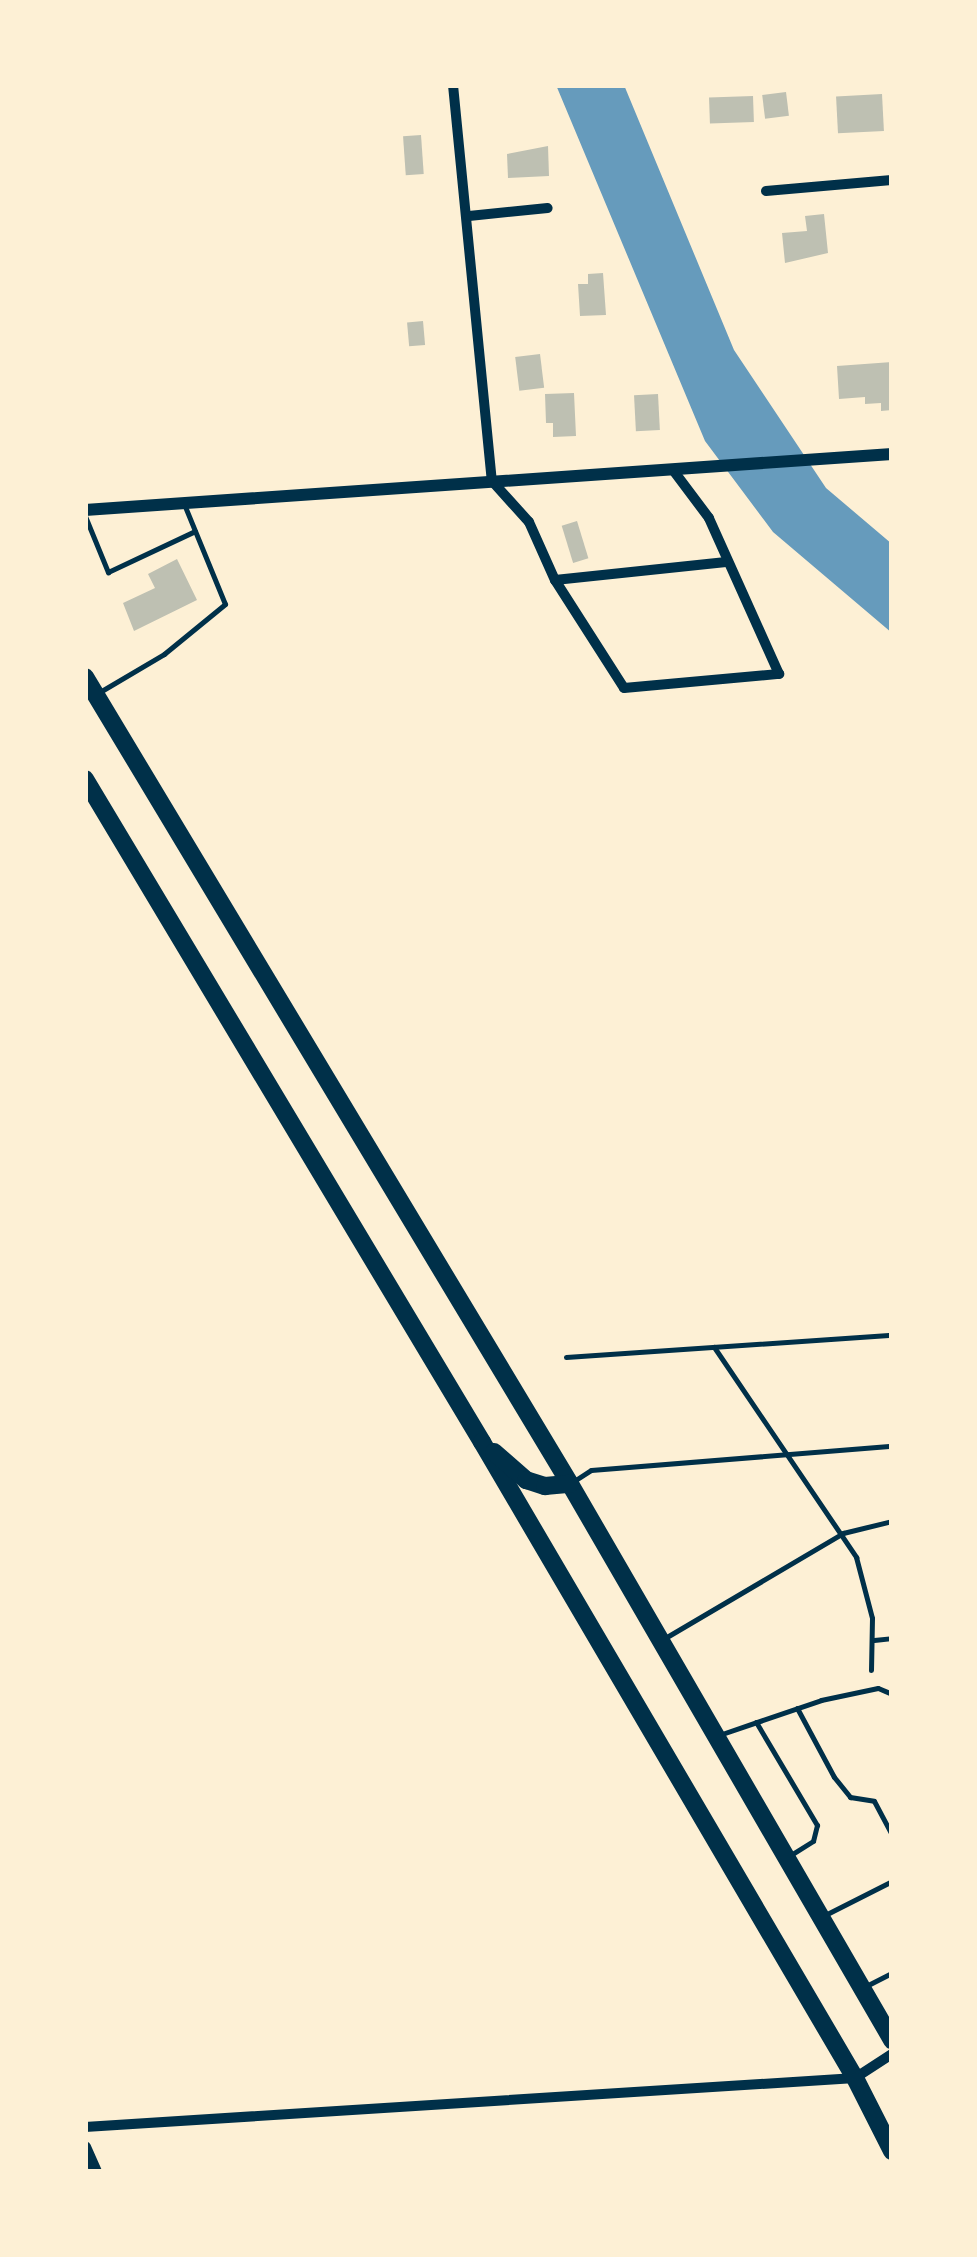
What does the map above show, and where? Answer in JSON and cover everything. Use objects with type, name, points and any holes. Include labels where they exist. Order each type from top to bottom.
[{"type":"main road","points":[[85,677],[570,1484],[892,2040]]},
{"type":"main road","points":[[85,779],[482,1442],[855,2078],[892,2152]]},
{"type":"main road","points":[[482,1442],[526,1480],[544,1486],[570,1484]]},
{"type":"street","points":[[454,85],[492,481],[529,522],[556,580],[624,688],[779,674],[709,518],[673,470]]},
{"type":"street","points":[[766,191],[892,180]]},
{"type":"street","points":[[469,216],[548,208]]},
{"type":"street","points":[[85,513],[184,502],[892,454]]},
{"type":"street","points":[[556,580],[726,562]]},
{"type":"street","points":[[85,2127],[855,2078],[892,2054]]},
{"type":"street","points":[[85,2147],[96,2172]]},
{"type":"lane","points":[[95,694],[164,654],[225,604],[184,502]]},
{"type":"lane","points":[[85,513],[108,572],[195,531]]},
{"type":"lane","points":[[566,1357],[892,1335]]},
{"type":"lane","points":[[714,1347],[842,1533],[863,1580],[874,1640],[871,1670]]},
{"type":"lane","points":[[570,1484],[591,1470],[892,1446]]},
{"type":"lane","points":[[661,1641],[842,1533],[892,1522]]},
{"type":"lane","points":[[874,1640],[892,1638]]},
{"type":"lane","points":[[716,1736],[798,1708],[878,1688],[892,1694]]},
{"type":"lane","points":[[798,1708],[834,1777],[850,1797],[874,1801],[892,1835]]},
{"type":"lane","points":[[756,1722],[817,1825],[812,1841],[786,1858]]},
{"type":"lane","points":[[821,1917],[892,1881]]},
{"type":"lane","points":[[862,1988],[892,1973]]},
{"type":"water","points":[[556,85],[624,85],[734,350],[826,488],[892,544],[892,633],[773,532],[705,441]]},
{"type":"building","points":[[786,92],[789,116],[765,119],[762,95]]},
{"type":"building","points":[[882,94],[884,131],[838,133],[836,96]]},
{"type":"building","points":[[753,96],[754,122],[710,124],[709,98]]},
{"type":"building","points":[[421,135],[424,174],[406,175],[403,136]]},
{"type":"building","points":[[548,146],[549,176],[508,178],[507,154]]},
{"type":"building","points":[[824,214],[828,253],[785,263],[782,233],[807,231],[805,216]]},
{"type":"building","points":[[603,273],[606,315],[580,316],[578,284],[588,284],[588,274]]},
{"type":"building","points":[[423,321],[425,345],[409,346],[407,322]]},
{"type":"building","points":[[540,354],[544,388],[519,391],[515,357]]},
{"type":"building","points":[[892,362],[892,410],[881,411],[881,403],[865,404],[865,397],[839,399],[837,366]]},
{"type":"building","points":[[574,393],[576,436],[553,437],[553,423],[546,423],[545,394]]},
{"type":"building","points":[[658,394],[660,430],[636,431],[634,395]]},
{"type":"building","points":[[577,521],[588,558],[573,563],[562,526]]},
{"type":"building","points":[[177,559],[197,600],[134,631],[123,603],[155,588],[148,574]]}]
